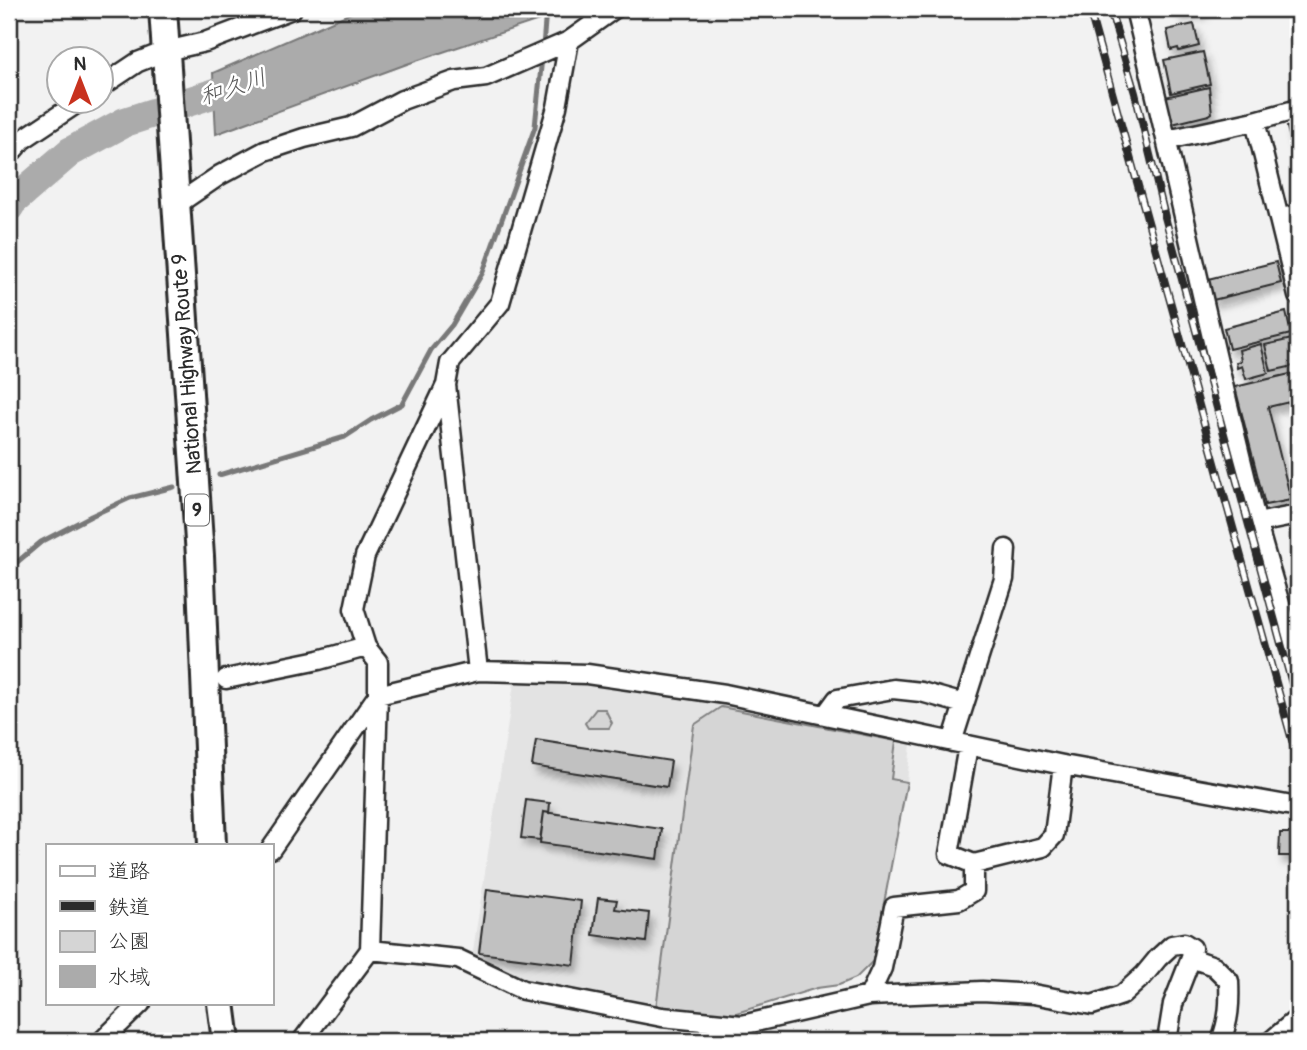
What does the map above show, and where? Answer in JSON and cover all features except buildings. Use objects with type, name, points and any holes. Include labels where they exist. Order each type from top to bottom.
[{"type":"highway","name":"National Highway Route 9","points":[[163,9],[200,556],[212,844]]},
{"type":"highway","points":[[221,1004],[226,1041]]},
{"type":"street","points":[[116,77],[138,62],[166,51],[205,42],[292,9]]},
{"type":"street","points":[[176,205],[220,175],[265,151],[351,127],[402,100],[454,81],[486,77],[569,41],[614,9]]},
{"type":"street","points":[[1135,9],[1257,523],[1298,668]]},
{"type":"street","points":[[302,1041],[370,950],[378,662],[366,647],[355,608],[365,556],[446,384],[450,363],[500,303],[557,107],[569,41]]},
{"type":"street","points":[[1167,140],[1255,121],[1298,108]]},
{"type":"street","points":[[9,155],[22,139],[57,116]]},
{"type":"street","points":[[1255,121],[1298,296]]},
{"type":"street","points":[[1279,219],[1298,214]]},
{"type":"street","points":[[446,384],[478,671]]},
{"type":"street","points":[[1257,523],[1298,515]]},
{"type":"street","points":[[1006,549],[1004,579],[964,704],[949,854],[974,864],[1043,846],[1054,835],[1063,765]]},
{"type":"street","points":[[226,679],[366,647]]},
{"type":"street","points":[[273,846],[378,695],[478,671],[587,674],[726,694],[1063,765],[1298,807]]},
{"type":"street","points":[[826,714],[837,699],[893,689],[921,692],[964,704]]},
{"type":"street","points":[[869,996],[882,968],[894,907],[959,900],[974,891],[974,864]]},
{"type":"street","points":[[370,950],[458,958],[523,990],[662,1017],[742,1025],[869,996],[982,990],[1033,994],[1092,1005],[1122,995],[1172,945],[1184,943],[1192,948],[1191,958],[1173,1004],[1167,1041]]},
{"type":"street","points":[[1191,958],[1214,966],[1229,981],[1230,1007],[1221,1041]]},
{"type":"street","points":[[102,1041],[140,1004]]},
{"type":"street","points":[[1271,1041],[1298,1018]]},
{"type":"shaded area","points":[[515,677],[657,690],[911,744],[907,782],[873,961],[856,978],[839,985],[817,988],[733,1014],[656,1008],[531,986],[472,957]]},
{"type":"green space","points":[[721,707],[896,741],[891,779],[907,782],[873,961],[856,978],[839,985],[817,988],[733,1014],[703,1014],[656,1008],[694,725]]},
{"type":"green space","points":[[596,709],[605,709],[612,723],[609,728],[588,728],[585,723]]},
{"type":"water","points":[[360,9],[572,9],[407,64],[216,134],[213,73]]},
{"type":"waterway","points":[[543,47],[546,9]]},
{"type":"waterway","points":[[219,475],[345,437],[402,404],[431,350],[452,325],[483,272],[535,127],[542,57]]},
{"type":"waterway","name":"和久川","points":[[9,207],[70,152],[125,122],[253,81]]},
{"type":"waterway","points":[[9,569],[41,542],[91,516],[130,498],[174,487]]},
{"type":"railway","points":[[1089,9],[1298,762]]},
{"type":"railway","points":[[1110,9],[1135,93],[1165,217],[1298,706]]}]
